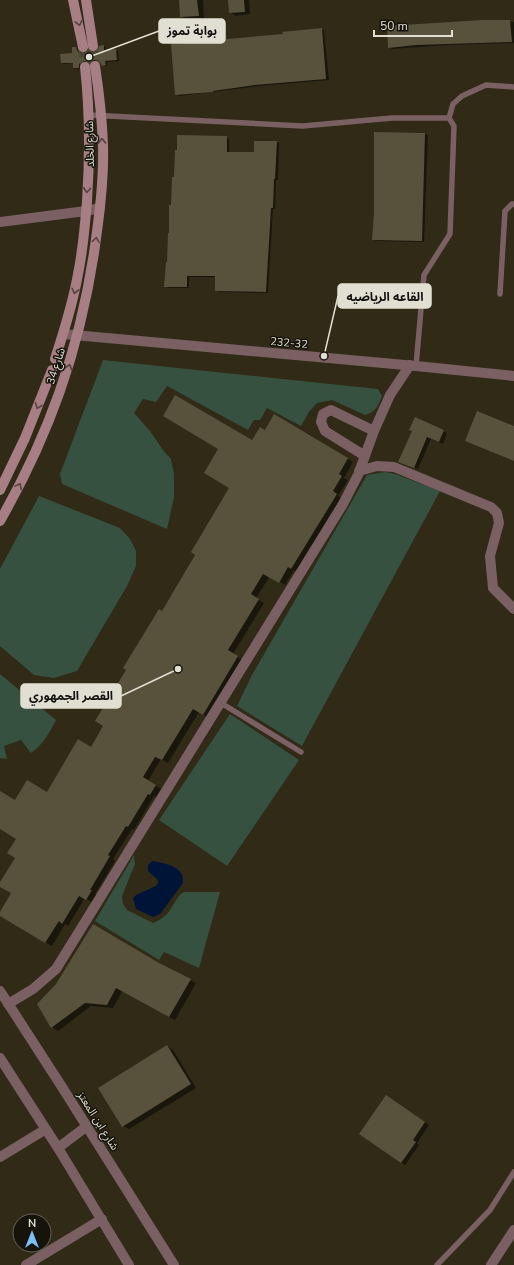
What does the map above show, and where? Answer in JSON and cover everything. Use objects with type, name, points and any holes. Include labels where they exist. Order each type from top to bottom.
[{"type":"main road","points":[[73,0],[88,46],[86,0]]},
{"type":"main road","name":"شارع الخلد","points":[[95,66],[103,145],[100,208]]},
{"type":"main road","name":"شارع الخلد","points":[[85,67],[89,115],[86,211]]},
{"type":"main road","name":"شارع 34","points":[[0,521],[26,472],[49,422],[78,336],[91,271],[100,208]]},
{"type":"main road","name":"شارع 34","points":[[55,359],[69,314],[78,274],[82,253],[86,211]]},
{"type":"main road","name":"شارع 34","points":[[0,490],[25,438],[52,370]]},
{"type":"street","points":[[0,222],[100,208]]},
{"type":"street","name":"232-32","points":[[63,334],[514,376]]},
{"type":"street","points":[[8,1004],[33,989],[56,969],[343,504],[359,471],[374,431],[390,395],[413,366]]},
{"type":"street","points":[[365,456],[325,431],[321,422],[323,414],[331,410],[374,431]]},
{"type":"street","points":[[359,471],[377,466],[394,467],[491,507],[497,513],[499,523],[490,556],[493,588],[514,609]]},
{"type":"street","name":"شارع ابن المعتز","points":[[0,991],[174,1265]]},
{"type":"street","points":[[0,1058],[58,1148],[129,1265]]},
{"type":"street","points":[[58,1148],[87,1126]]},
{"type":"street","points":[[0,1157],[46,1129]]},
{"type":"street","points":[[26,1265],[102,1219]]},
{"type":"street","points":[[491,1265],[514,1230]]},
{"type":"lane","points":[[413,366],[424,276],[450,234],[454,126],[449,118],[453,104],[462,96],[486,85],[514,87]]},
{"type":"lane","points":[[89,115],[303,126],[392,118],[449,118]]},
{"type":"lane","points":[[500,294],[505,211],[512,204],[514,204]]},
{"type":"lane","points":[[221,703],[301,752]]},
{"type":"lane","points":[[437,1265],[490,1210],[514,1172]]},
{"type":"green space","points":[[103,360],[378,389],[382,396],[376,408],[372,412],[365,415],[332,400],[317,403],[309,412],[301,426],[267,408],[260,420],[254,420],[248,430],[167,386],[156,402],[143,399],[134,413],[171,459],[174,474],[174,497],[167,529],[62,484],[60,474]]},
{"type":"green space","points":[[385,472],[395,474],[440,491],[302,746],[237,706],[252,675],[367,475]]},
{"type":"green space","points":[[39,496],[120,528],[130,539],[136,551],[136,566],[127,586],[77,671],[54,678],[34,675],[0,646],[0,569]]},
{"type":"green space","points":[[0,674],[56,720],[42,742],[31,753],[21,740],[4,746],[7,759],[0,758]]},
{"type":"green space","points":[[230,714],[299,760],[227,866],[159,820]]},
{"type":"green space","points":[[134,855],[135,864],[122,896],[123,904],[127,910],[153,923],[167,914],[179,896],[184,892],[220,892],[199,968],[164,952],[159,960],[95,921]]},
{"type":"water","points":[[152,861],[172,866],[179,870],[183,878],[183,883],[160,914],[153,917],[136,909],[133,898],[136,895],[156,886],[158,883],[158,880],[148,871],[148,865]]},
{"type":"building","points":[[179,0],[197,0],[199,16],[180,17]]},
{"type":"building","points":[[228,0],[244,0],[245,12],[229,13]]},
{"type":"building","points":[[482,20],[510,20],[512,42],[416,45],[388,48],[387,26]]},
{"type":"building","points":[[322,28],[326,79],[255,85],[213,92],[175,95],[171,44],[283,34],[282,32]]},
{"type":"building","points":[[104,45],[104,50],[116,49],[117,60],[105,61],[106,65],[102,66],[97,60],[90,63],[84,61],[79,64],[79,68],[73,68],[73,63],[61,63],[60,54],[72,53],[72,47],[76,47],[78,52],[84,53],[88,50],[94,52],[97,51],[99,46]]},
{"type":"building","points":[[374,132],[425,133],[422,241],[372,240],[374,213]]},
{"type":"building","points":[[177,135],[227,136],[227,152],[254,152],[254,141],[277,141],[266,292],[215,291],[215,276],[187,276],[187,287],[164,287],[169,233],[169,205],[171,205],[172,177],[174,177]]},
{"type":"building","points":[[175,395],[252,440],[260,427],[265,430],[274,414],[348,458],[339,474],[342,476],[333,491],[337,494],[291,569],[288,567],[279,583],[263,574],[251,594],[259,599],[228,650],[238,656],[203,715],[193,709],[162,760],[155,757],[143,777],[156,785],[150,795],[148,794],[128,827],[126,826],[108,855],[110,856],[90,890],[92,890],[86,900],[79,896],[62,924],[59,921],[45,943],[0,916],[0,912],[11,893],[0,887],[0,882],[15,858],[7,853],[16,839],[0,829],[0,791],[15,800],[27,780],[47,792],[78,739],[91,747],[103,726],[95,721],[126,670],[123,668],[159,609],[162,611],[195,555],[191,552],[229,488],[204,473],[218,449],[163,416]]},
{"type":"building","points":[[477,411],[514,426],[514,461],[465,441]]},
{"type":"building","points":[[415,417],[444,430],[439,442],[427,437],[414,468],[398,462],[412,431],[409,430]]},
{"type":"building","points":[[93,924],[159,963],[191,979],[169,1017],[116,988],[107,1005],[85,1003],[51,1028],[37,1004],[56,984]]},
{"type":"building","points":[[167,1045],[191,1084],[122,1127],[98,1088]]},
{"type":"building","points":[[386,1095],[425,1122],[413,1140],[416,1142],[401,1163],[359,1134]]},
{"type":"tunnel","points":[[93,46],[95,66]]},
{"type":"tunnel","points":[[83,47],[85,67]]},
{"type":"place","name":"بوابة تموز","points":[[89,57]]},
{"type":"place","name":"القاعه الرياضيه","points":[[324,356]]},
{"type":"place","name":"القصر الجمهوري","points":[[178,669]]}]
